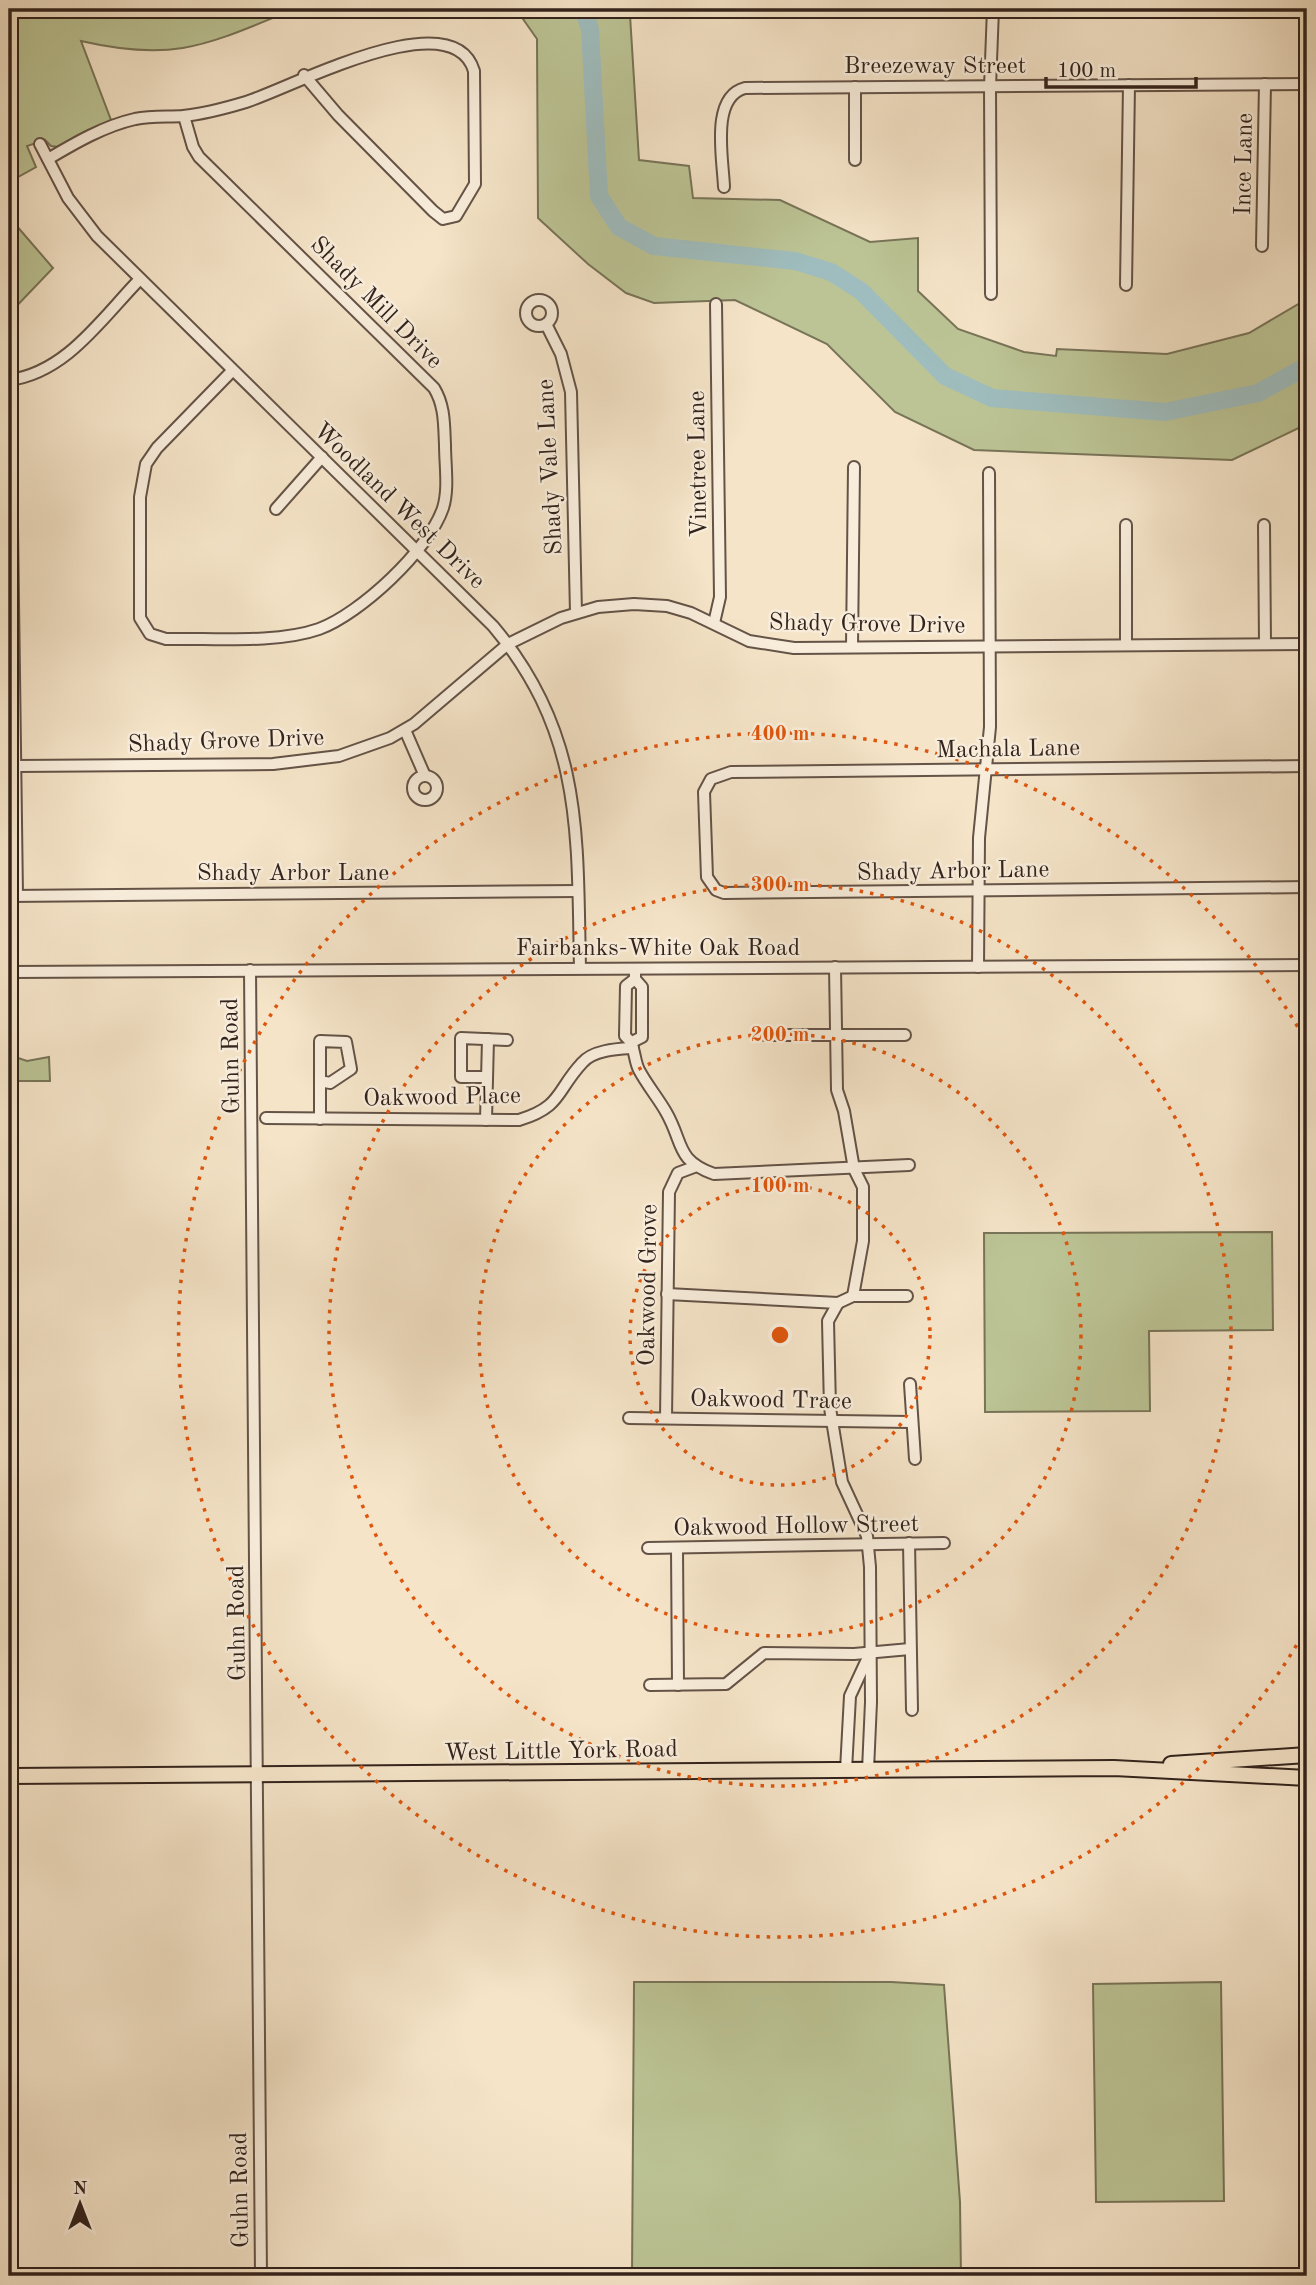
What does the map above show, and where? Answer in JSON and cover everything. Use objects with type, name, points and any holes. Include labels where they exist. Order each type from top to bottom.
[{"type":"main road","name":"West Little York Road","points":[[9,1776],[1114,1768],[1307,1755]]},
{"type":"main road","name":"West Little York Road","points":[[1114,1768],[1307,1778]]},
{"type":"street","points":[[991,294],[990,87],[993,9]]},
{"type":"street","points":[[304,75],[338,116],[443,219],[456,216],[474,191],[474,71],[469,54],[462,46],[446,37],[425,31]]},
{"type":"street","points":[[48,159],[87,137],[133,120],[184,116],[254,99],[389,37]]},
{"type":"street","name":"Ince Lane","points":[[1262,246],[1265,84]]},
{"type":"street","name":"Breezeway Street","points":[[724,187],[723,117],[731,93],[745,88],[1307,84]]},
{"type":"street","points":[[1126,285],[1129,85]]},
{"type":"street","points":[[855,87],[855,160]]},
{"type":"street","name":"Shady Mill Drive","points":[[184,116],[192,147],[199,157],[427,379],[440,397],[444,416],[445,497],[434,527],[417,549],[360,605],[319,629],[285,636],[166,639],[150,634],[140,618],[141,485],[150,457],[232,371]]},
{"type":"street","name":"Woodland West Drive","points":[[40,144],[68,198],[81,216],[140,279],[417,549],[508,643],[542,702],[562,754],[576,817],[580,968]]},
{"type":"street","points":[[13,895],[17,766],[9,380],[38,374],[56,364],[140,279]]},
{"type":"street","name":"Vinetree Lane","points":[[714,623],[720,597],[716,304]]},
{"type":"street","name":"Shady Vale Lane","points":[[546,324],[561,354],[571,392],[576,613]]},
{"type":"street","points":[[276,509],[322,457]]},
{"type":"street","points":[[852,647],[855,467]]},
{"type":"street","points":[[978,967],[977,891],[990,727],[989,474]]},
{"type":"street","points":[[1126,525],[1126,645]]},
{"type":"street","points":[[1264,525],[1265,644]]},
{"type":"street","name":"Shady Grove Drive","points":[[17,766],[298,763],[364,749],[405,730],[438,706],[508,643],[576,613],[598,607],[649,604],[680,609],[749,640],[765,645],[794,648],[1307,644]]},
{"type":"street","points":[[405,730],[425,776]]},
{"type":"street","name":"Machala Lane","points":[[711,779],[731,772],[1307,766]]},
{"type":"street","name":"Shady Arbor Lane","points":[[711,779],[704,792],[706,870],[710,884],[716,890],[733,894],[1307,887]]},
{"type":"street","name":"Shady Arbor Lane","points":[[13,895],[578,891]]},
{"type":"street","name":"Fairbanks-White Oak Road","points":[[9,972],[580,968],[635,974],[835,967],[1307,965]]},
{"type":"street","points":[[835,967],[837,1090],[844,1111],[854,1169],[863,1188],[864,1222],[853,1296]]},
{"type":"street","name":"Guhn Road","points":[[250,970],[261,2276]]},
{"type":"street","points":[[633,1045],[642,1037],[642,987],[635,974],[626,986],[625,1036],[633,1045],[637,1067],[668,1115],[682,1154],[694,1167],[713,1174],[909,1166]]},
{"type":"street","points":[[765,1035],[905,1035]]},
{"type":"street","points":[[487,1077],[461,1077],[461,1038],[507,1040]]},
{"type":"street","points":[[486,1120],[488,1039]]},
{"type":"street","name":"Oakwood Place","points":[[266,1118],[519,1120],[554,1103],[583,1061],[610,1049],[633,1045]]},
{"type":"street","points":[[320,1081],[320,1119]]},
{"type":"street","name":"Oakwood Grove","points":[[666,1418],[669,1192],[678,1173],[694,1167]]},
{"type":"street","points":[[667,1294],[838,1303],[853,1296],[907,1296]]},
{"type":"street","points":[[838,1303],[828,1321],[832,1422],[842,1482],[867,1536],[868,1545],[871,1650],[868,1770]]},
{"type":"street","points":[[910,1384],[915,1459]]},
{"type":"street","name":"Oakwood Trace","points":[[629,1418],[911,1422]]},
{"type":"street","points":[[909,1543],[912,1710]]},
{"type":"street","name":"Oakwood Hollow Street","points":[[648,1548],[944,1543]]},
{"type":"street","points":[[677,1548],[678,1685]]},
{"type":"street","points":[[650,1685],[726,1684],[764,1653],[854,1654],[871,1650],[910,1649]]},
{"type":"street","points":[[846,1770],[850,1696],[871,1650]]},
{"type":"green space","points":[[9,9],[295,9],[214,40],[168,50],[142,50],[81,41],[111,120],[58,147],[51,146],[45,140],[27,146],[36,167],[9,182]]},
{"type":"green space","points":[[516,9],[632,9],[630,15],[639,160],[689,166],[693,198],[780,200],[870,242],[918,238],[918,291],[958,329],[1024,352],[1056,356],[1057,349],[1167,354],[1249,333],[1307,299],[1307,424],[1232,460],[974,450],[895,412],[827,344],[735,300],[654,303],[626,293],[588,264],[538,218],[537,39]]},
{"type":"green space","points":[[9,217],[53,268],[9,314]]},
{"type":"green space","points":[[9,1055],[27,1061],[49,1057],[50,1081],[9,1081]]},
{"type":"green space","points":[[1272,1232],[1273,1330],[1149,1331],[1150,1411],[985,1412],[984,1233]]},
{"type":"green space","points":[[634,1982],[891,1982],[944,1985],[960,2202],[961,2276],[632,2276]]},
{"type":"green space","points":[[1221,1982],[1224,2201],[1096,2202],[1093,1984]]},
{"type":"waterway","points":[[584,9],[590,30],[599,196],[619,227],[654,246],[795,261],[831,272],[861,291],[945,376],[992,398],[1165,412],[1258,393],[1307,366]]}]
